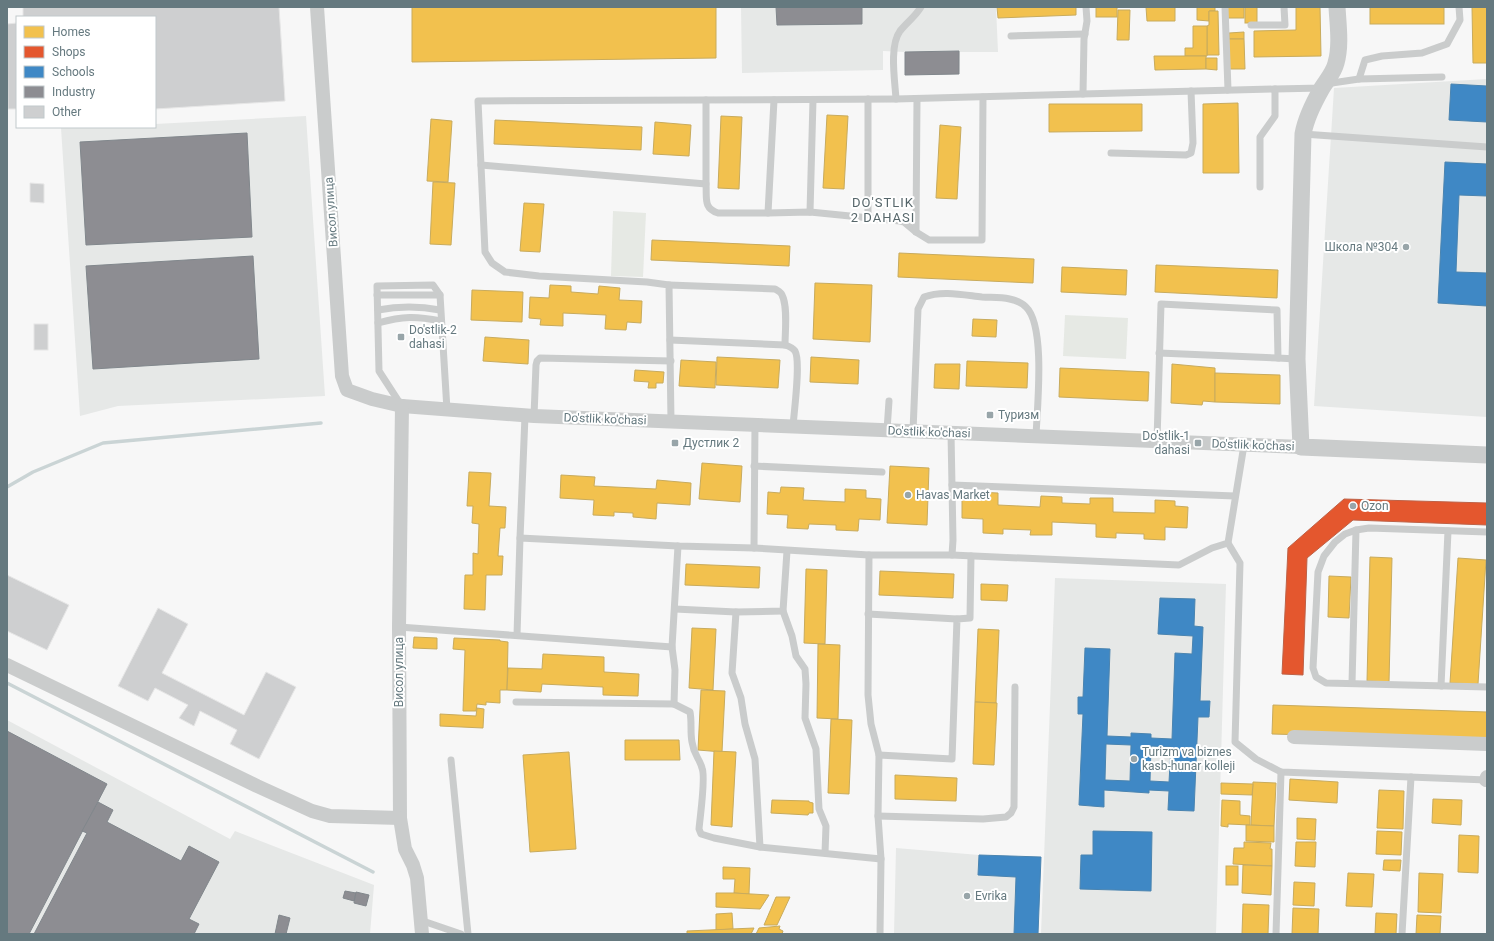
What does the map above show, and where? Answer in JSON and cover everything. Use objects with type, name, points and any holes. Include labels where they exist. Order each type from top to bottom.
[{"type":"street","name":"Висол улица","points":[[317,7],[342,376],[347,390],[372,399]]},
{"type":"street","points":[[1301,447],[1297,359],[1303,134],[1308,117],[1322,88],[1334,70],[1338,53],[1337,7]]},
{"type":"street","name":"Do'stlik ko'chasi","points":[[372,399],[402,406],[530,416],[1487,455]]},
{"type":"street","name":"Висол улица","points":[[402,406],[399,627],[400,818],[405,849],[413,865],[417,878],[421,927]]},
{"type":"street","points":[[7,665],[263,789],[312,811],[330,816],[400,818]]},
{"type":"street","points":[[1294,737],[1487,744]]},
{"type":"lane","points":[[896,99],[894,51],[896,39],[900,31],[915,16],[920,7]]},
{"type":"lane","points":[[1083,94],[1085,34],[1087,21],[1086,7]]},
{"type":"lane","points":[[1225,7],[1228,90]]},
{"type":"lane","points":[[1251,25],[1285,25],[1284,7]]},
{"type":"lane","points":[[1359,79],[1365,60],[1382,56],[1422,53],[1447,44],[1460,20],[1459,7]]},
{"type":"lane","points":[[1011,36],[1085,34]]},
{"type":"lane","points":[[785,344],[785,305],[780,291],[775,289],[539,276],[505,272],[492,263],[485,252],[478,101],[917,99],[1275,88],[1322,88],[1332,82],[1359,79],[1442,77]]},
{"type":"lane","points":[[1260,187],[1260,137],[1275,116],[1275,88]]},
{"type":"lane","points":[[1110,153],[1186,155],[1191,153],[1193,143],[1191,91]]},
{"type":"lane","points":[[706,100],[707,206],[711,210],[718,213],[810,212],[900,221],[907,224],[929,240],[982,240],[983,97]]},
{"type":"lane","points":[[868,99],[868,218]]},
{"type":"lane","points":[[916,232],[917,99]]},
{"type":"lane","points":[[768,213],[774,100]]},
{"type":"lane","points":[[810,212],[812,100]]},
{"type":"lane","points":[[1303,134],[1487,147]]},
{"type":"lane","points":[[481,165],[706,184]]},
{"type":"lane","points":[[669,284],[671,421]]},
{"type":"lane","points":[[402,406],[379,371],[377,286],[433,285],[440,295],[446,410]]},
{"type":"lane","points":[[913,431],[918,309],[924,297],[931,294],[947,294],[1007,298],[1019,302],[1027,308],[1033,319],[1040,351],[1036,436]]},
{"type":"lane","points":[[377,295],[440,295]]},
{"type":"lane","points":[[1157,441],[1161,304],[1278,310],[1278,358]]},
{"type":"lane","points":[[378,310],[395,307],[421,306],[440,310]]},
{"type":"lane","points":[[378,323],[398,317],[424,318],[441,321]]},
{"type":"lane","points":[[670,340],[785,344],[795,351],[797,356],[798,366],[794,426]]},
{"type":"lane","points":[[1159,352],[1297,359]]},
{"type":"lane","points":[[517,635],[520,538],[530,416],[537,361],[540,358],[671,361]]},
{"type":"lane","points":[[887,430],[889,401]]},
{"type":"lane","points":[[754,548],[755,424]]},
{"type":"lane","points":[[951,433],[952,555]]},
{"type":"lane","points":[[1244,445],[1228,543],[1240,563],[1235,742],[1256,759],[1282,772],[1487,779]]},
{"type":"lane","points":[[754,466],[882,472]]},
{"type":"lane","points":[[952,485],[1235,496]]},
{"type":"lane","points":[[1487,532],[1369,528],[1356,530],[1345,534],[1335,542],[1324,556],[1318,572],[1313,668],[1316,676],[1326,683],[1487,687]]},
{"type":"lane","points":[[1352,683],[1356,530]]},
{"type":"lane","points":[[1441,686],[1448,531]]},
{"type":"lane","points":[[520,538],[678,546],[754,548],[869,555],[952,555],[1178,565],[1212,548],[1228,543]]},
{"type":"lane","points":[[674,704],[675,670],[672,647],[678,546]]},
{"type":"lane","points":[[787,551],[783,611],[792,636],[796,656],[805,669],[806,718],[816,749],[819,809],[826,826],[825,853]]},
{"type":"lane","points":[[869,555],[868,695],[871,724],[879,755],[878,816],[881,859],[880,934]]},
{"type":"lane","points":[[868,614],[957,619],[970,618],[971,556]]},
{"type":"lane","points":[[674,609],[736,612],[783,611]]},
{"type":"lane","points":[[736,612],[732,673],[740,698],[745,724],[755,760],[760,846]]},
{"type":"lane","points":[[879,755],[952,759],[957,619]]},
{"type":"lane","points":[[399,627],[672,647]]},
{"type":"lane","points":[[878,816],[983,820],[1006,817],[1011,813],[1014,807],[1015,687]]},
{"type":"lane","points":[[516,702],[674,704],[690,712],[691,737],[694,752],[703,768],[698,829],[702,834],[714,838],[760,846],[881,859]]},
{"type":"lane","points":[[451,760],[468,934]]},
{"type":"lane","points":[[1276,934],[1282,772]]},
{"type":"lane","points":[[1402,934],[1411,777]]},
{"type":"lane","points":[[421,927],[461,934]]},
{"type":"shaded area","points":[[741,7],[996,7],[998,52],[960,52],[959,74],[905,75],[905,52],[883,51],[883,70],[742,73]]},
{"type":"shaded area","name":"Школа №304","points":[[1487,79],[1487,417],[1314,406],[1334,88]]},
{"type":"shaded area","points":[[306,116],[325,396],[118,406],[80,416],[61,128],[156,128],[156,124]]},
{"type":"shaded area","points":[[613,211],[646,213],[643,277],[611,276]]},
{"type":"shaded area","points":[[1065,315],[1128,318],[1126,359],[1063,356]]},
{"type":"shaded area","name":"Turizm va biznes kasb-hunar kolleji","points":[[1055,578],[1226,584],[1216,934],[1041,934]]},
{"type":"shaded area","points":[[7,720],[230,839],[235,831],[374,885],[370,934],[7,934]]},
{"type":"shaded area","name":"Evrika","points":[[896,848],[979,855],[1041,857],[1038,934],[894,934]]},
{"type":"building: Homes","points":[[412,7],[716,7],[716,58],[412,62]]},
{"type":"building: Homes","points":[[997,7],[1076,7],[1076,15],[998,18]]},
{"type":"building: Homes","points":[[1096,7],[1117,7],[1117,17],[1096,17]]},
{"type":"building: Homes","points":[[1146,7],[1175,7],[1175,21],[1147,21]]},
{"type":"building: Homes","points":[[1197,7],[1215,7],[1215,11],[1209,11],[1209,21],[1197,20]]},
{"type":"building: Homes","points":[[1226,7],[1244,7],[1244,18],[1226,18]]},
{"type":"building: Homes","points":[[1245,7],[1257,7],[1257,23],[1245,23]]},
{"type":"building: Homes","points":[[1296,7],[1320,7],[1321,56],[1254,57],[1254,31],[1296,30]]},
{"type":"building: Homes","points":[[1370,7],[1444,7],[1444,24],[1370,24]]},
{"type":"building: Homes","points":[[1472,7],[1487,7],[1487,63],[1473,63]]},
{"type":"building: Homes","points":[[1118,10],[1130,10],[1129,40],[1117,40]]},
{"type":"building: Homes","points":[[1209,11],[1218,11],[1219,55],[1207,55],[1207,26],[1209,25]]},
{"type":"building: Homes","points":[[1193,26],[1207,26],[1207,56],[1185,56],[1185,48],[1193,48]]},
{"type":"building: Homes","points":[[1244,32],[1244,39],[1229,39],[1229,33]]},
{"type":"building: Homes","points":[[1228,39],[1244,39],[1245,69],[1228,69]]},
{"type":"building: Homes","points":[[1154,56],[1206,56],[1206,69],[1155,70]]},
{"type":"building: Homes","points":[[1206,58],[1217,58],[1217,70],[1206,69]]},
{"type":"building: Homes","points":[[1238,103],[1239,173],[1203,173],[1203,104]]},
{"type":"building: Homes","points":[[1049,104],[1142,104],[1142,131],[1049,132]]},
{"type":"building: Homes","points":[[827,115],[848,116],[844,189],[823,188]]},
{"type":"building: Homes","points":[[721,116],[742,117],[739,189],[718,188]]},
{"type":"building: Homes","points":[[431,119],[452,121],[448,182],[427,181]]},
{"type":"building: Homes","points":[[495,120],[642,127],[641,150],[494,144]]},
{"type":"building: Homes","points":[[655,122],[691,125],[689,156],[653,154]]},
{"type":"building: Homes","points":[[940,125],[961,127],[957,199],[936,198]]},
{"type":"building: Homes","points":[[433,182],[455,183],[451,245],[430,244]]},
{"type":"building: Homes","points":[[524,203],[544,204],[540,252],[520,251]]},
{"type":"building: Homes","points":[[652,240],[790,246],[789,266],[651,260]]},
{"type":"building: Homes","points":[[899,253],[1034,259],[1033,283],[898,277]]},
{"type":"building: Homes","points":[[1156,265],[1278,270],[1277,298],[1155,292]]},
{"type":"building: Homes","points":[[1062,267],[1127,270],[1126,295],[1061,292]]},
{"type":"building: Homes","points":[[815,283],[872,285],[870,342],[813,339]]},
{"type":"building: Homes","points":[[550,285],[571,286],[571,292],[598,294],[599,286],[620,288],[619,300],[642,301],[641,323],[627,322],[626,330],[605,329],[606,315],[563,313],[563,326],[540,325],[541,319],[529,318],[530,297],[549,298]]},
{"type":"building: Homes","points":[[472,290],[523,292],[522,322],[471,320]]},
{"type":"building: Homes","points":[[973,319],[997,320],[996,337],[972,336]]},
{"type":"building: Homes","points":[[485,337],[529,340],[528,364],[483,361]]},
{"type":"building: Homes","points":[[717,357],[780,360],[778,388],[716,385]]},
{"type":"building: Homes","points":[[811,357],[859,360],[858,384],[810,382]]},
{"type":"building: Homes","points":[[681,360],[716,362],[715,388],[679,386]]},
{"type":"building: Homes","points":[[967,361],[1028,363],[1027,388],[966,386]]},
{"type":"building: Homes","points":[[935,364],[960,364],[959,389],[934,388]]},
{"type":"building: Homes","points":[[1172,364],[1215,368],[1215,402],[1203,401],[1202,405],[1171,403]]},
{"type":"building: Homes","points":[[1060,368],[1149,372],[1148,401],[1059,397]]},
{"type":"building: Homes","points":[[635,370],[664,372],[663,383],[656,383],[656,388],[648,388],[649,382],[634,381]]},
{"type":"building: Homes","points":[[1215,373],[1280,375],[1280,404],[1215,402]]},
{"type":"building: Homes","points":[[702,463],[742,466],[740,502],[699,499]]},
{"type":"building: Homes","name":"Havas Market","points":[[890,466],[929,468],[927,525],[887,523]]},
{"type":"building: Homes","points":[[469,472],[491,473],[489,506],[506,507],[505,528],[500,528],[498,556],[503,556],[502,575],[486,575],[485,610],[464,609],[465,575],[473,575],[473,553],[478,554],[479,524],[472,523],[473,506],[467,506]]},
{"type":"building: Homes","points":[[561,475],[595,477],[594,486],[656,489],[657,480],[691,483],[690,505],[657,503],[656,519],[633,517],[633,513],[614,512],[614,516],[593,515],[594,500],[560,498]]},
{"type":"building: Homes","points":[[781,487],[804,488],[803,500],[845,502],[845,489],[866,490],[866,498],[881,499],[880,520],[859,519],[858,531],[836,530],[836,525],[809,524],[808,529],[787,528],[788,515],[767,514],[768,492],[780,493]]},
{"type":"building: Homes","points":[[977,492],[998,493],[998,505],[1040,507],[1041,496],[1062,497],[1062,503],[1090,504],[1090,498],[1113,498],[1113,512],[1155,513],[1155,500],[1175,501],[1175,506],[1188,507],[1187,528],[1165,527],[1165,540],[1144,539],[1144,534],[1116,533],[1116,538],[1096,537],[1096,524],[1052,522],[1052,535],[1030,535],[1031,530],[1003,529],[1003,534],[983,533],[983,519],[962,518],[962,498],[977,499]]},
{"type":"building: Homes","points":[[1370,557],[1392,558],[1389,682],[1367,681]]},
{"type":"building: Homes","points":[[1458,558],[1486,560],[1478,684],[1450,683]]},
{"type":"building: Homes","points":[[686,564],[760,567],[759,588],[685,585]]},
{"type":"building: Homes","points":[[806,569],[827,570],[825,644],[804,643]]},
{"type":"building: Homes","points":[[880,571],[954,574],[953,598],[879,595]]},
{"type":"building: Homes","points":[[1329,576],[1351,577],[1349,618],[1328,617]]},
{"type":"building: Homes","points":[[981,584],[1008,585],[1007,601],[981,600]]},
{"type":"building: Homes","points":[[692,628],[716,629],[713,690],[689,688]]},
{"type":"building: Homes","points":[[978,629],[999,630],[996,703],[975,702]]},
{"type":"building: Homes","points":[[414,637],[437,638],[437,649],[413,648]]},
{"type":"building: Homes","points":[[454,638],[500,640],[508,642],[507,690],[500,690],[500,703],[486,702],[486,705],[477,704],[476,711],[463,711],[465,650],[453,649]]},
{"type":"building: Homes","points":[[818,644],[840,645],[838,719],[817,718]]},
{"type":"building: Homes","points":[[543,654],[604,657],[604,672],[639,674],[638,696],[603,695],[603,687],[542,684],[541,692],[507,690],[508,668],[542,669]]},
{"type":"building: Homes","points":[[701,690],[725,691],[722,752],[698,750]]},
{"type":"building: Homes","points":[[975,702],[997,703],[994,765],[973,764]]},
{"type":"building: Homes","points":[[1273,705],[1487,712],[1487,740],[1272,734]]},
{"type":"building: Homes","points":[[477,708],[484,709],[483,728],[440,726],[440,714],[476,716]]},
{"type":"building: Homes","points":[[831,719],[852,720],[849,794],[828,793]]},
{"type":"building: Homes","points":[[625,740],[679,740],[680,760],[625,760]]},
{"type":"building: Homes","points":[[714,751],[736,752],[732,827],[711,825]]},
{"type":"building: Homes","points":[[569,752],[576,849],[530,852],[523,755]]},
{"type":"building: Homes","points":[[895,775],[957,778],[956,801],[895,799]]},
{"type":"building: Homes","points":[[1290,779],[1338,782],[1337,803],[1289,800]]},
{"type":"building: Homes","points":[[1253,782],[1276,783],[1274,826],[1251,825]]},
{"type":"building: Homes","points":[[1221,783],[1253,784],[1252,795],[1221,794]]},
{"type":"building: Homes","points":[[1379,790],[1404,791],[1403,829],[1377,828]]},
{"type":"building: Homes","points":[[1433,799],[1462,800],[1461,825],[1432,823]]},
{"type":"building: Homes","points":[[772,800],[809,801],[813,803],[813,813],[809,813],[808,815],[771,813]]},
{"type":"building: Homes","points":[[1222,800],[1240,801],[1240,815],[1250,816],[1250,825],[1228,824],[1228,827],[1221,826]]},
{"type":"building: Homes","points":[[1297,818],[1316,819],[1315,840],[1297,839]]},
{"type":"building: Homes","points":[[1246,825],[1274,826],[1274,842],[1246,841]]},
{"type":"building: Homes","points":[[1377,831],[1402,832],[1401,855],[1376,854]]},
{"type":"building: Homes","points":[[1459,835],[1479,836],[1478,873],[1458,872]]},
{"type":"building: Homes","points":[[1244,842],[1271,843],[1270,849],[1272,849],[1272,866],[1233,864],[1234,848],[1244,848]]},
{"type":"building: Homes","points":[[1296,842],[1316,842],[1315,867],[1295,866]]},
{"type":"building: Homes","points":[[1384,860],[1401,860],[1400,871],[1383,870]]},
{"type":"building: Homes","points":[[1243,865],[1272,866],[1271,895],[1242,893]]},
{"type":"building: Homes","points":[[1226,866],[1238,866],[1238,885],[1226,885]]},
{"type":"building: Homes","points":[[723,867],[750,868],[749,894],[734,893],[735,879],[723,879]]},
{"type":"building: Homes","points":[[1348,873],[1374,874],[1372,907],[1346,906]]},
{"type":"building: Homes","points":[[1419,873],[1443,874],[1441,913],[1418,912]]},
{"type":"building: Homes","points":[[1294,882],[1315,883],[1314,906],[1293,905]]},
{"type":"building: Homes","points":[[716,893],[769,895],[760,909],[716,907]]},
{"type":"building: Homes","points":[[776,897],[790,897],[777,925],[764,925]]},
{"type":"building: Homes","points":[[1243,904],[1269,905],[1268,934],[1242,934]]},
{"type":"building: Homes","points":[[1293,908],[1319,909],[1318,934],[1292,934]]},
{"type":"building: Homes","points":[[732,913],[733,929],[716,930],[716,914]]},
{"type":"building: Homes","points":[[1376,913],[1397,914],[1396,934],[1375,934]]},
{"type":"building: Homes","points":[[1417,915],[1441,916],[1440,934],[1416,934]]},
{"type":"building: Homes","points":[[780,926],[779,929],[783,931],[782,934],[756,934],[759,928]]},
{"type":"building: Homes","points":[[754,928],[751,934],[687,934],[687,931]]},
{"type":"building: Shops","points":[[1344,499],[1487,503],[1487,525],[1353,520],[1307,558],[1303,675],[1282,674],[1288,548]]},
{"type":"building: Schools","points":[[1451,84],[1487,86],[1487,122],[1449,120]]},
{"type":"building: Schools","points":[[1445,162],[1487,164],[1487,196],[1459,195],[1456,272],[1487,273],[1487,306],[1438,303]]},
{"type":"building: Schools","points":[[1160,598],[1195,599],[1194,626],[1203,627],[1200,701],[1210,701],[1209,717],[1198,717],[1194,811],[1168,810],[1169,791],[1149,790],[1149,793],[1104,790],[1104,807],[1079,805],[1083,714],[1078,714],[1078,697],[1083,697],[1085,648],[1110,649],[1107,736],[1131,737],[1131,733],[1151,734],[1151,738],[1172,739],[1175,653],[1192,654],[1193,636],[1158,634]],"holes":[[[1106,744],[1131,745],[1130,781],[1105,780]],[[1151,746],[1171,747],[1169,782],[1150,781]]]},
{"type":"building: Schools","points":[[1093,831],[1152,832],[1151,891],[1080,889],[1081,855],[1093,855]]},
{"type":"building: Schools","points":[[979,855],[1041,857],[1038,934],[1014,934],[1016,877],[978,875]]},
{"type":"building: Industry","points":[[776,7],[862,7],[862,24],[777,25]]},
{"type":"building: Industry","points":[[959,51],[959,74],[905,75],[905,52]]},
{"type":"building: Industry","points":[[247,133],[252,237],[86,245],[80,142]]},
{"type":"building: Industry","points":[[253,256],[259,359],[93,369],[86,266]]},
{"type":"building: Industry","points":[[7,731],[107,784],[29,934],[7,934]]},
{"type":"building: Industry","points":[[98,802],[113,810],[107,822],[181,861],[189,846],[219,862],[189,919],[199,924],[194,934],[34,934],[87,833],[82,831]]},
{"type":"building: Industry","points":[[345,891],[356,893],[354,901],[343,898]]},
{"type":"building: Industry","points":[[356,892],[369,895],[366,906],[354,903]]},
{"type":"building: Industry","points":[[279,915],[290,918],[286,934],[275,934]]},
{"type":"building: Other","points":[[23,7],[279,7],[285,101],[156,109],[156,16],[23,16]]},
{"type":"building: Other","points":[[16,23],[16,109],[8,109],[7,24]]},
{"type":"building: Other","points":[[30,183],[44,184],[44,203],[30,202]]},
{"type":"building: Other","points":[[34,324],[48,324],[48,350],[34,350]]},
{"type":"building: Other","points":[[7,575],[69,605],[47,650],[7,631]]},
{"type":"building: Other","points":[[158,608],[188,624],[162,673],[244,715],[266,672],[296,687],[259,759],[230,744],[237,730],[200,711],[194,726],[179,718],[188,705],[155,688],[148,701],[118,686]]},
{"type":"waterway","points":[[7,487],[33,472],[103,443],[321,423]]},
{"type":"waterway","points":[[7,683],[373,872]]},
{"type":"place","name":"Школа №304","points":[[1406,247]]},
{"type":"place","name":"Do'stlik-2 dahasi","points":[[401,337]]},
{"type":"place","name":"Туризм","points":[[990,415]]},
{"type":"place","name":"Дустлик 2","points":[[675,443]]},
{"type":"place","name":"Do'stlik-1 dahasi","points":[[1198,443]]},
{"type":"place","name":"Havas Market","points":[[908,495]]},
{"type":"place","name":"Ozon","points":[[1353,506]]},
{"type":"place","name":"Turizm va biznes kasb-hunar kolleji","points":[[1134,759]]},
{"type":"place","name":"Evrika","points":[[967,896]]},
{"type":"district","name":"DO'STLIK 2 DAHASI","points":[[883,210]]}]
